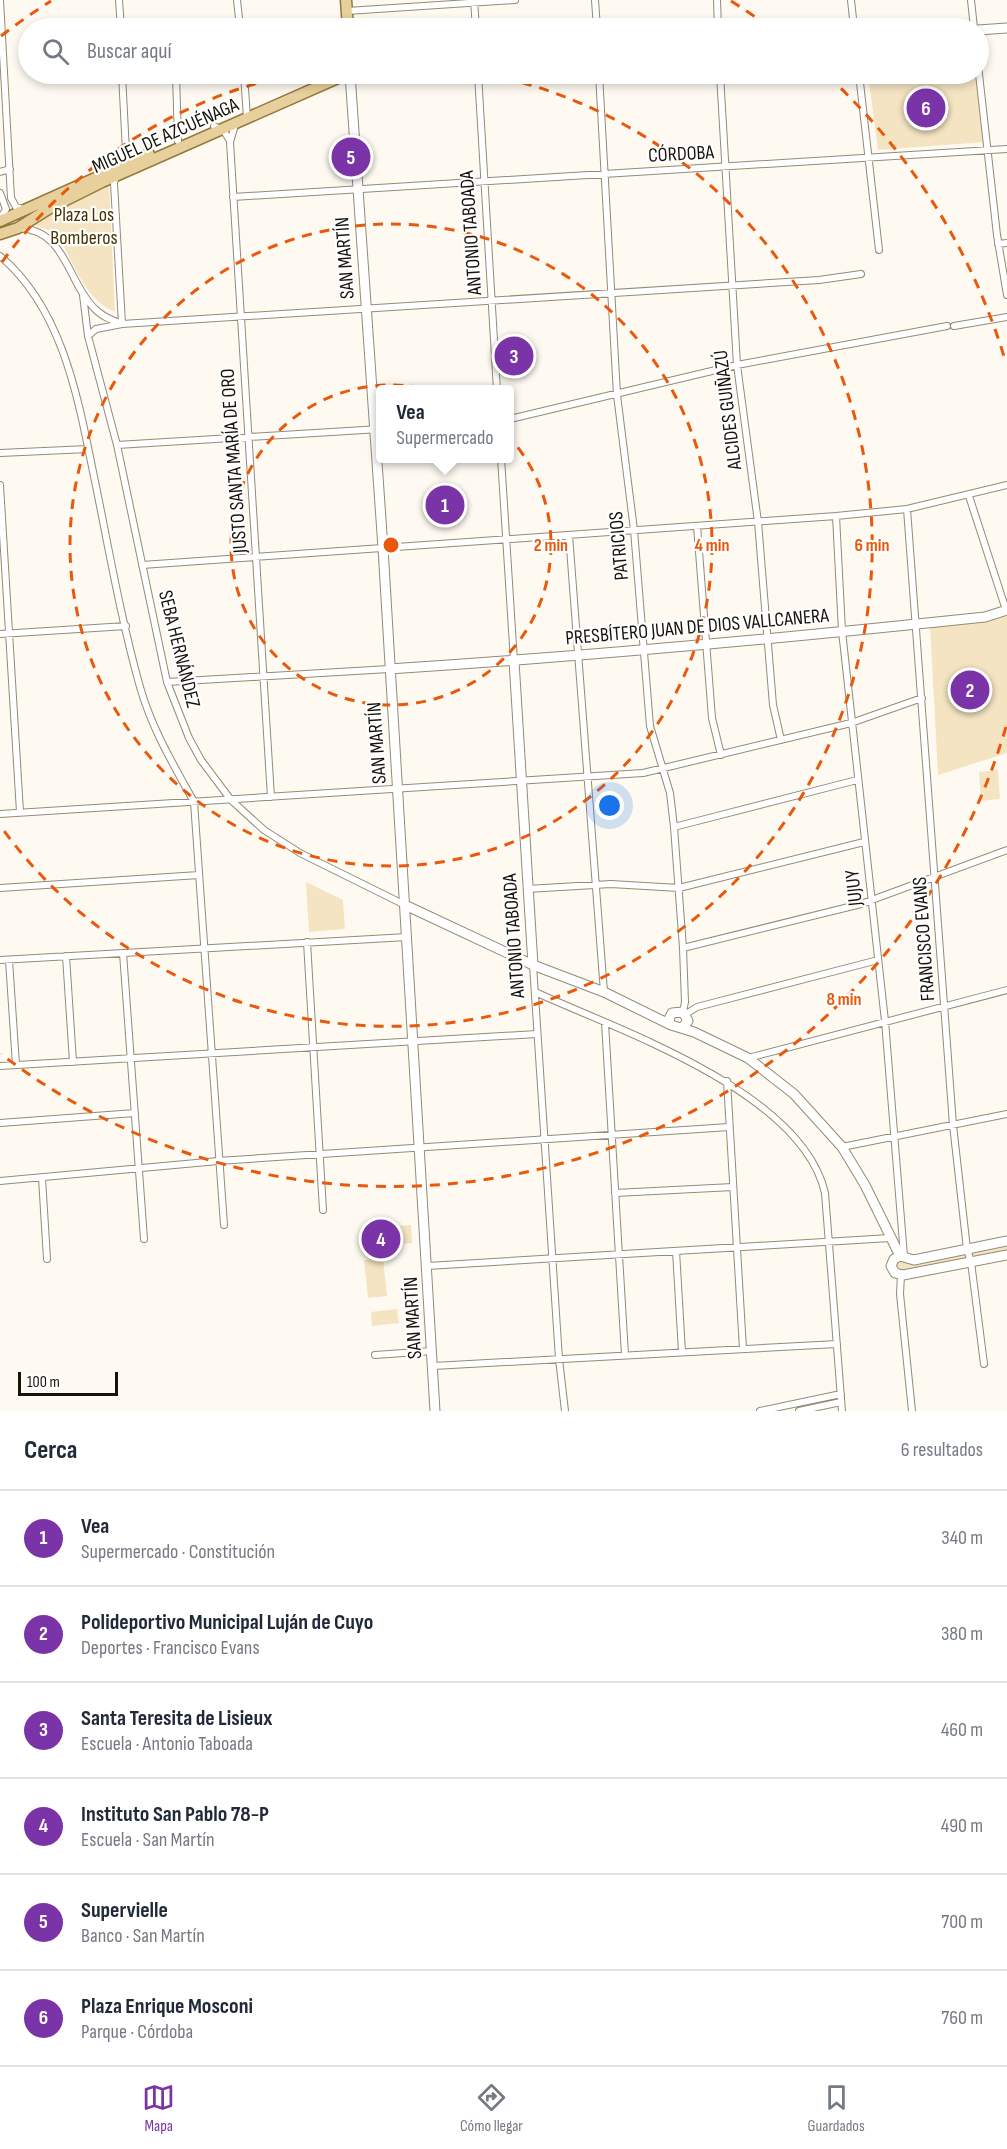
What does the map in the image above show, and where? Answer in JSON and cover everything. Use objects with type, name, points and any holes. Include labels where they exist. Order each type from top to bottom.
[{"type":"main road","name":"MIGUEL DE AZCUÉNAGA","points":[[0,234],[18,228],[123,164],[143,164],[313,84]]},
{"type":"main road","name":"MIGUEL DE AZCUÉNAGA","points":[[0,220],[123,164],[178,141],[236,123],[247,115],[323,84]]},
{"type":"street","points":[[0,0],[12,203],[16,207],[27,209]]},
{"type":"street","points":[[119,0],[120,18]]},
{"type":"street","points":[[237,0],[239,18]]},
{"type":"street","points":[[346,6],[515,0]]},
{"type":"street","points":[[595,0],[596,18]]},
{"type":"street","points":[[717,0],[718,18]]},
{"type":"street","points":[[850,0],[853,18]]},
{"type":"street","points":[[971,0],[974,18]]},
{"type":"street","points":[[474,1],[475,18]]},
{"type":"street","points":[[989,29],[1007,28]]},
{"type":"street","points":[[122,84],[123,164],[114,183],[122,324]]},
{"type":"street","points":[[176,84],[178,141]]},
{"type":"street","points":[[245,84],[247,115]]},
{"type":"street","name":"SAN MARTÍN","points":[[349,84],[365,310],[376,419]]},
{"type":"street","name":"ANTONIO TABOADA","points":[[479,84],[498,385]]},
{"type":"street","name":"PATRICIOS","points":[[600,84],[617,395],[634,530],[650,726],[670,793],[674,827],[685,1002],[684,1019]]},
{"type":"street","name":"ALCIDES GUIÑAZÚ","points":[[721,84],[737,364],[758,522],[773,705],[781,740]]},
{"type":"street","points":[[860,84],[879,250]]},
{"type":"street","points":[[980,84],[998,244],[1007,296]]},
{"type":"street","name":"JUSTO SANTA MARÍA DE ORO","points":[[236,123],[230,142],[271,797]]},
{"type":"street","points":[[218,128],[230,142]]},
{"type":"street","name":"CÓRDOBA","points":[[233,198],[1007,149]]},
{"type":"street","points":[[123,164],[143,164]]},
{"type":"street","points":[[0,172],[10,169]]},
{"type":"street","points":[[0,193],[6,209],[0,220]]},
{"type":"street","name":"SEBA HERNÁNDEZ","points":[[18,228],[39,232],[55,244],[83,295],[100,314],[122,324]]},
{"type":"street","points":[[998,244],[1007,243]]},
{"type":"street","points":[[0,256],[35,296],[49,321],[68,368],[140,686],[153,727],[194,802],[224,1225]]},
{"type":"street","points":[[88,336],[96,329],[122,324],[819,280],[861,273]]},
{"type":"street","name":"SEBA HERNÁNDEZ","points":[[83,295],[88,336],[117,445],[167,682],[189,738],[201,760],[231,800],[279,841],[405,905]]},
{"type":"street","points":[[514,418],[617,395],[737,364],[1007,317]]},
{"type":"street","points":[[117,445],[376,429]]},
{"type":"street","points":[[0,453],[88,449]]},
{"type":"street","name":"SAN MARTÍN","points":[[378,463],[435,1411]]},
{"type":"street","name":"ANTONIO TABOADA","points":[[501,463],[527,889],[559,1359],[565,1411]]},
{"type":"street","points":[[0,485],[20,812]]},
{"type":"street","points":[[142,565],[836,516],[907,509],[969,496],[1007,485]]},
{"type":"street","points":[[969,496],[1006,610]]},
{"type":"street","name":"FRANCISCO EVANS","points":[[907,509],[918,624],[953,1125],[967,1249],[971,1262],[984,1364]]},
{"type":"street","name":"JUJUY","points":[[836,516],[842,631],[885,1021],[902,1257]]},
{"type":"street","points":[[697,526],[712,718],[721,755]]},
{"type":"street","points":[[569,535],[604,992]]},
{"type":"street","name":"PRESBÍTERO JUAN DE DIOS VALLCANERA","points":[[389,669],[514,661],[918,624],[985,617],[1006,610]]},
{"type":"street","points":[[0,634],[126,626]]},
{"type":"street","points":[[167,682],[389,669]]},
{"type":"street","points":[[0,814],[589,777],[662,770],[851,723],[922,698]]},
{"type":"street","points":[[674,827],[857,780]]},
{"type":"street","points":[[527,889],[597,885],[679,888],[864,842]]},
{"type":"street","points":[[682,948],[871,901],[1007,850]]},
{"type":"street","points":[[0,888],[199,875]]},
{"type":"street","points":[[405,905],[533,965],[642,1009],[671,1025]]},
{"type":"street","points":[[0,960],[407,936]]},
{"type":"street","points":[[307,942],[322,1210]]},
{"type":"street","points":[[123,953],[144,1239]]},
{"type":"street","points":[[66,956],[73,1062]]},
{"type":"street","points":[[9,960],[16,1065]]},
{"type":"street","points":[[671,1025],[684,1019],[697,1007],[878,960]]},
{"type":"street","points":[[748,1058],[1007,990]]},
{"type":"street","points":[[535,992],[727,1081],[749,1096],[783,1127],[821,1177],[825,1193],[842,1411]]},
{"type":"street","points":[[642,1009],[672,1013],[684,1019],[694,1032],[748,1058],[794,1094],[842,1147],[892,1242],[910,1267],[902,1275],[900,1294],[912,1411]]},
{"type":"street","points":[[671,1025],[669,1019],[672,1013]]},
{"type":"street","points":[[604,1023],[625,1355]]},
{"type":"street","points":[[0,1066],[537,1034]]},
{"type":"street","points":[[727,1081],[743,1349]]},
{"type":"street","points":[[0,1123],[135,1113]]},
{"type":"street","points":[[842,1147],[1007,1114]]},
{"type":"street","points":[[0,1181],[218,1161],[729,1127]]},
{"type":"street","points":[[42,1178],[47,1259]]},
{"type":"street","points":[[615,1193],[733,1187]]},
{"type":"street","points":[[892,1269],[902,1257],[967,1249],[1007,1241]]},
{"type":"street","points":[[427,1266],[829,1242],[892,1242]]},
{"type":"street","points":[[676,1251],[682,1352]]},
{"type":"street","points":[[892,1269],[902,1275],[1007,1255]]},
{"type":"street","points":[[892,1269],[900,1294]]},
{"type":"street","points":[[433,1366],[837,1344]]},
{"type":"street","points":[[375,1355],[432,1352]]},
{"type":"street","points":[[760,1411],[787,1408],[841,1394]]},
{"type":"street","points":[[799,1411],[841,1402]]},
{"type":"green space","points":[[869,84],[977,84],[984,142],[878,150]]},
{"type":"green space","name":"Plaza Los Bomberos","points":[[109,183],[115,312],[96,299],[88,290],[54,232],[32,224]]},
{"type":"green space","points":[[1007,614],[1007,753],[938,775],[930,626],[983,622]]},
{"type":"green space","points":[[998,770],[1000,799],[981,801],[979,772]]},
{"type":"green space","points":[[306,882],[343,900],[345,929],[309,932]]},
{"type":"green space","points":[[411,1225],[412,1243],[382,1245],[381,1227]]},
{"type":"green space","points":[[1007,1241],[1007,1255],[903,1275],[892,1263],[906,1257]]},
{"type":"green space","points":[[383,1258],[387,1296],[368,1298],[364,1260]]},
{"type":"green space","points":[[397,1309],[399,1323],[372,1326],[371,1312]]},
{"type":"place","name":"Plaza Enrique Mosconi","points":[[926,108]]},
{"type":"place","name":"Supervielle","points":[[351,157]]},
{"type":"place","name":"Santa Teresita de Lisieux","points":[[514,356]]},
{"type":"place","name":"Vea","points":[[445,505]]},
{"type":"place","name":"Polideportivo Municipal Luján de Cuyo","points":[[970,690]]},
{"type":"place","name":"Instituto San Pablo 78-P","points":[[381,1239]]}]
